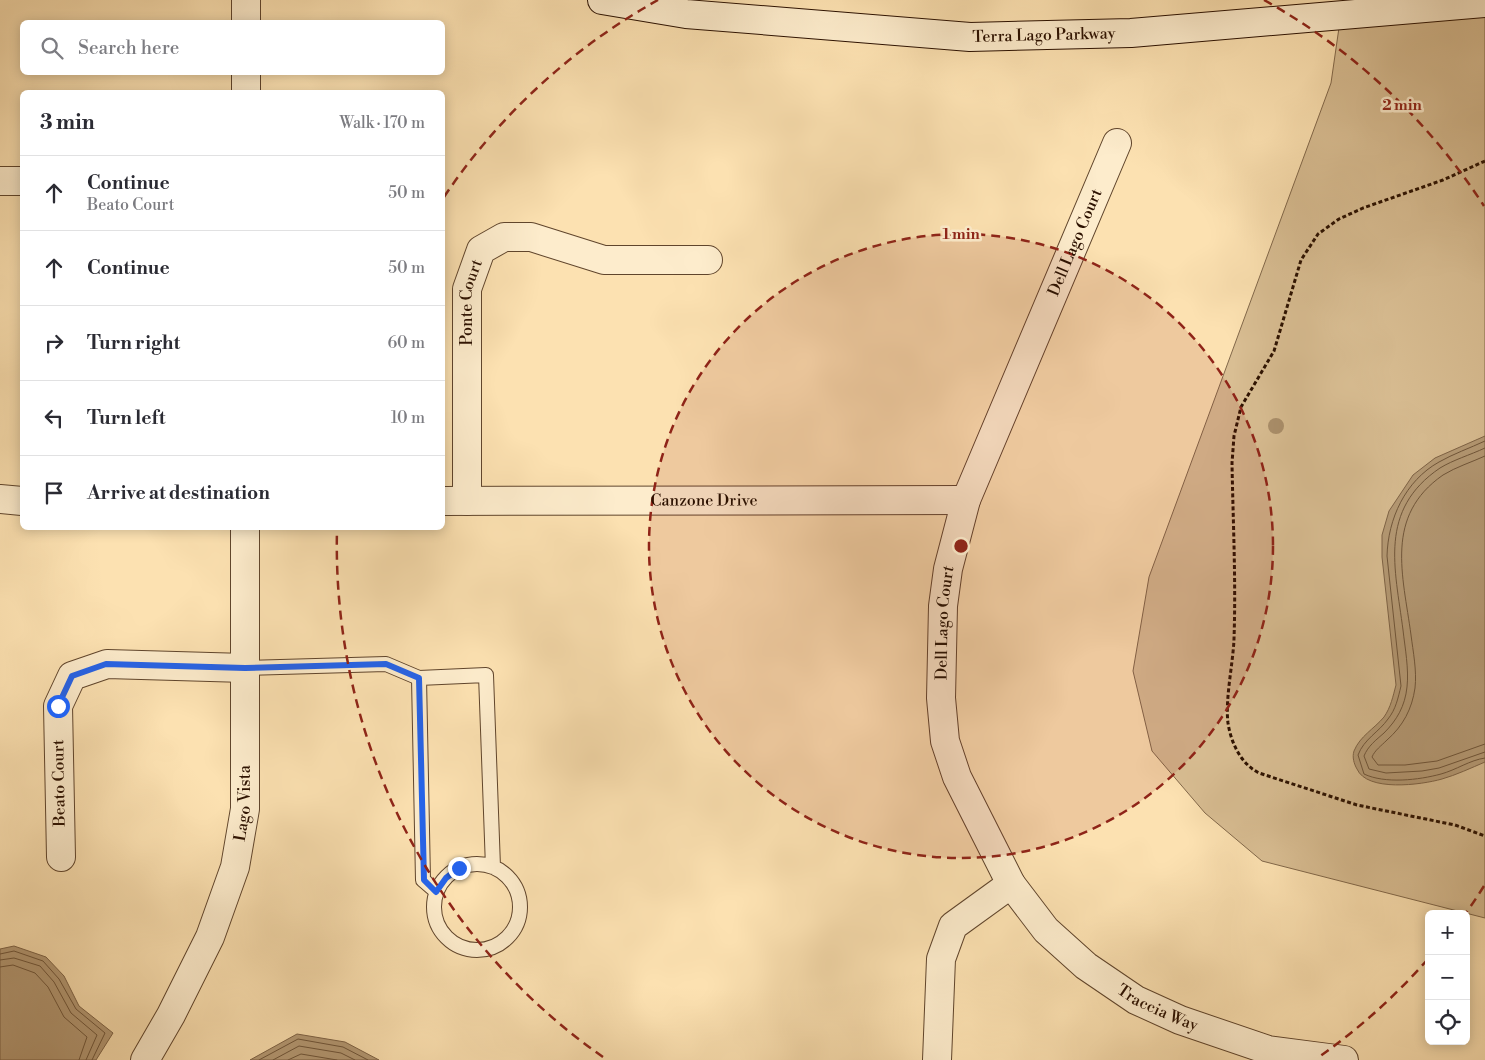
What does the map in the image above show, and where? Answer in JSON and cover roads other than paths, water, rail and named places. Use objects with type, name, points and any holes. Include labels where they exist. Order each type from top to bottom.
[{"type":"street","points":[[246,0],[246,20]]},
{"type":"street","name":"Terra Lago Parkway","points":[[602,0],[686,14],[970,37],[1131,32],[1485,3]]},
{"type":"street","points":[[246,75],[246,90]]},
{"type":"street","name":"Dell Lago Court","points":[[1011,884],[957,777],[945,741],[941,698],[942,606],[948,569],[966,500],[1117,143]]},
{"type":"street","points":[[0,181],[20,181]]},
{"type":"street","name":"Ponte Court","points":[[455,501],[466,289],[481,250],[504,237],[531,237],[604,260],[708,260]]},
{"type":"street","points":[[0,499],[20,501]]},
{"type":"street","name":"Canzone Drive","points":[[455,501],[966,500]]},
{"type":"street","name":"Lago Vista","points":[[146,1060],[210,937],[235,867],[245,809],[245,530]]},
{"type":"street","name":"Beato Court","points":[[61,858],[58,706],[72,676],[106,664],[245,668]]},
{"type":"street","points":[[937,1060],[941,959],[953,926],[1011,884]]},
{"type":"street","name":"Traccia Way","points":[[1011,884],[1053,936],[1086,966],[1136,1000],[1180,1020],[1268,1050],[1344,1060]]},
{"type":"lane","points":[[245,668],[386,664],[419,678],[486,675],[492,867]]},
{"type":"lane","points":[[419,678],[424,880],[436,892]]},
{"type":"lane","points":[[476,864],[492,867],[507,875],[517,889],[521,906],[518,922],[510,937],[496,947],[479,950],[462,948],[448,939],[438,925],[434,909],[436,892],[446,878],[459,868],[476,864]]},
{"type":"water","points":[[1485,436],[1485,762],[1433,781],[1395,785],[1372,781],[1363,776],[1357,769],[1353,756],[1360,741],[1384,717],[1396,685],[1382,557],[1382,535],[1389,511],[1413,475],[1435,458]]},
{"type":"water","points":[[14,946],[46,957],[64,976],[79,1006],[113,1033],[96,1060],[0,1060],[0,949]]},
{"type":"water","points":[[297,1034],[345,1042],[379,1060],[250,1060]]}]
